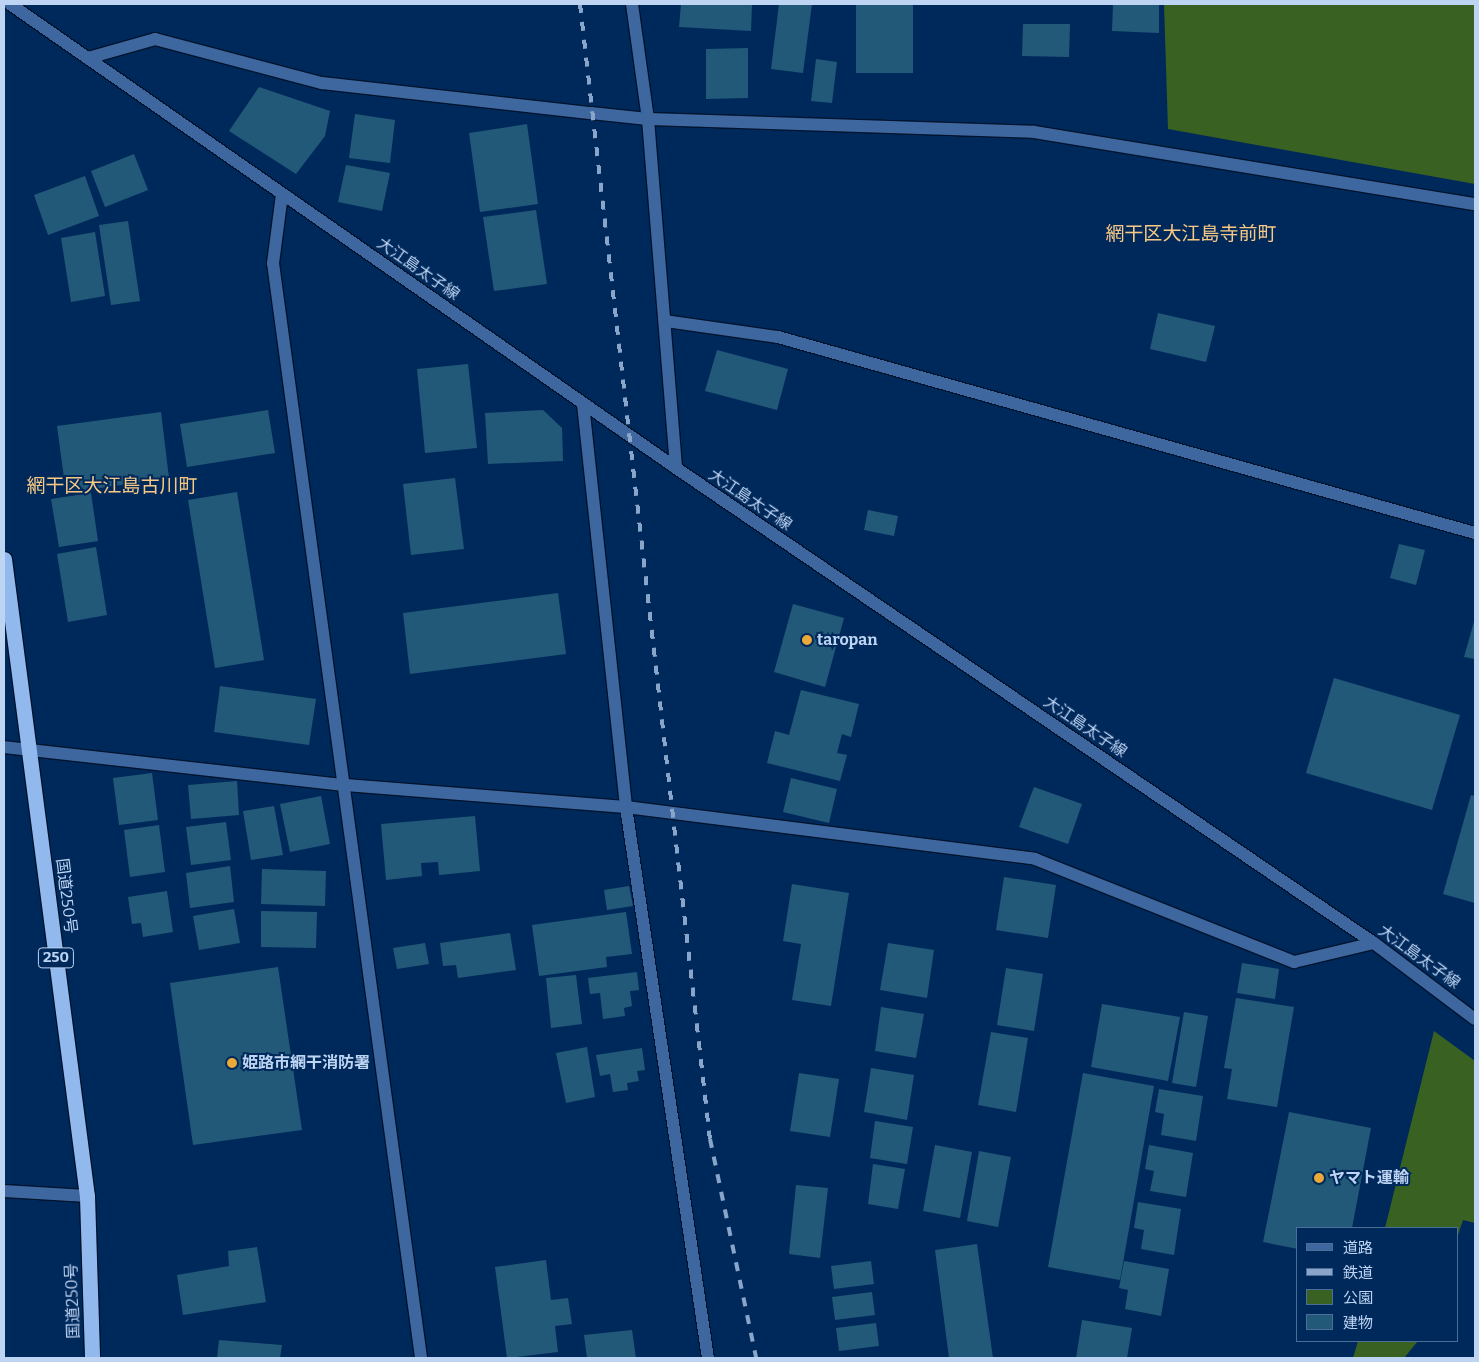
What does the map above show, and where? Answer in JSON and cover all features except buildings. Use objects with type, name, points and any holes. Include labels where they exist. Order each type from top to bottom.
[{"type":"highway","name":"国道250号","points":[[4,559],[88,1196],[92,1358]]},
{"type":"street","name":"大江島太子線","points":[[10,4],[583,404],[1374,943],[1475,1019]]},
{"type":"street","points":[[632,4],[648,119],[676,468]]},
{"type":"street","points":[[88,58],[156,39],[322,82],[648,119],[1034,132],[1475,204]]},
{"type":"street","points":[[282,194],[273,263],[421,1358]]},
{"type":"street","points":[[665,322],[778,337],[1475,533]]},
{"type":"street","points":[[583,404],[626,807],[708,1358]]},
{"type":"street","points":[[4,747],[345,785],[626,807],[1035,859],[1294,962],[1374,943]]},
{"type":"street","points":[[4,1191],[88,1196]]},
{"type":"green space","points":[[1164,4],[1475,4],[1475,184],[1168,129]]},
{"type":"green space","points":[[1434,1031],[1475,1061],[1475,1223],[1463,1220],[1459,1232],[1459,1227],[1385,1227]]},
{"type":"green space","points":[[1358,1342],[1417,1342],[1404,1358],[1353,1358]]},
{"type":"railway","points":[[580,4],[710,1139],[756,1358]]},
{"type":"place","name":"taropan","points":[[807,640]]},
{"type":"place","name":"姫路市網干消防署","points":[[232,1063]]},
{"type":"place","name":"ヤマト運輸","points":[[1319,1178]]},
{"type":"district","name":"網干区大江島寺前町","points":[[1191,234]]},
{"type":"district","name":"網干区大江島古川町","points":[[112,486]]}]
